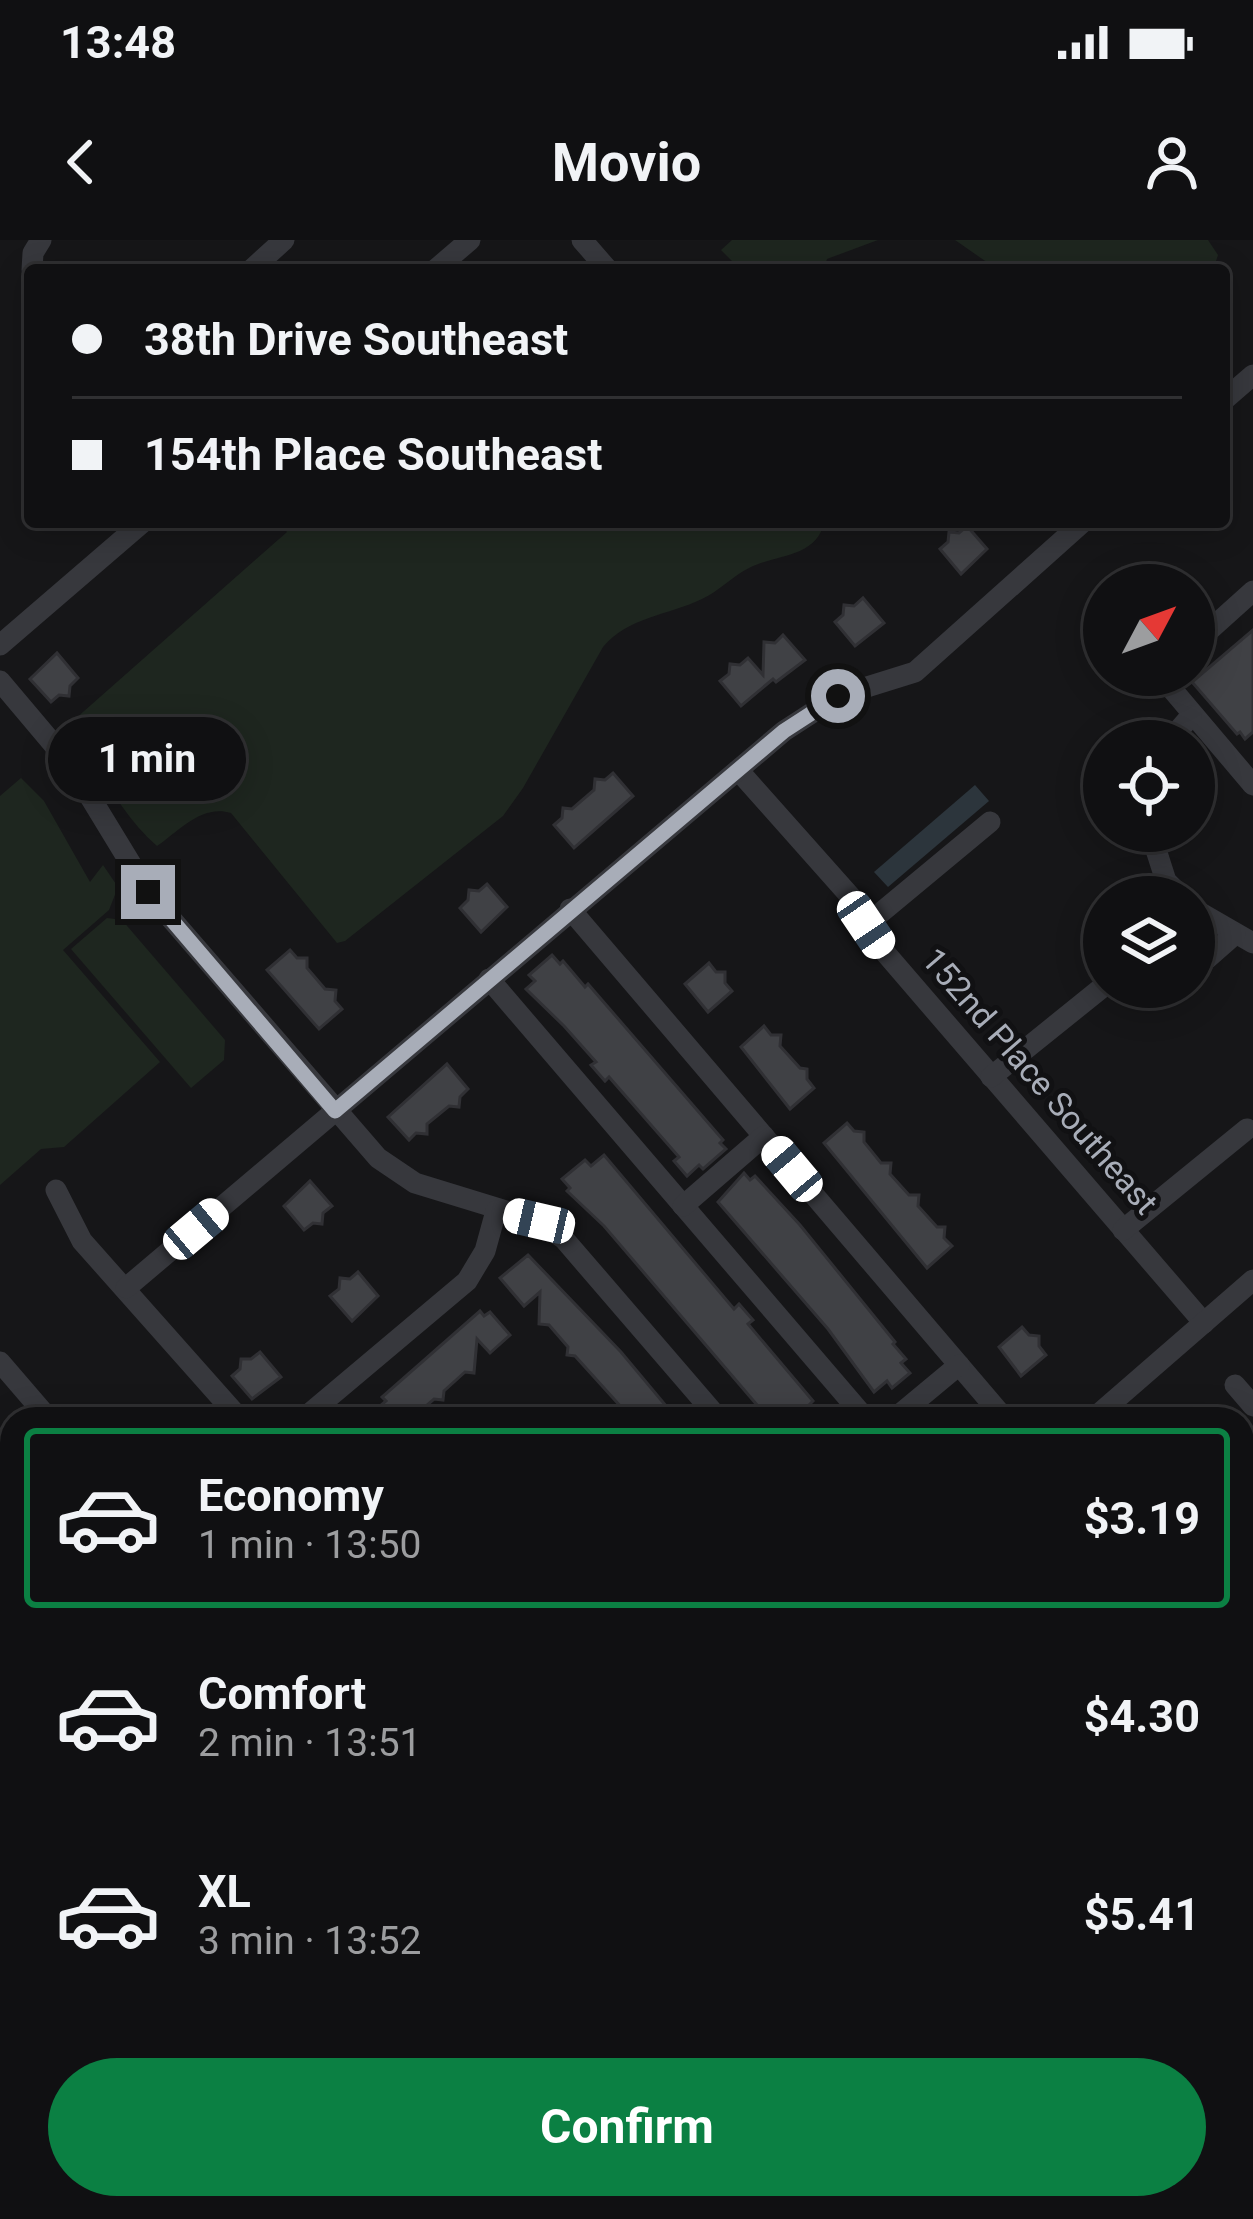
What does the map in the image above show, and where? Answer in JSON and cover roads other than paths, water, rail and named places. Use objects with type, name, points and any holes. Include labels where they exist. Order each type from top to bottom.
[{"type":"street","points":[[258,264],[284,240]]},
{"type":"street","points":[[442,264],[470,240]]},
{"type":"street","points":[[582,240],[603,264]]},
{"type":"street","points":[[1230,395],[1253,375]]},
{"type":"street","points":[[0,645],[136,528]]},
{"type":"street","points":[[126,1288],[784,731],[838,696],[914,672],[1076,528]]},
{"type":"street","points":[[1215,625],[1253,591]]},
{"type":"street","points":[[0,681],[70,764],[148,892],[378,1158],[415,1183],[539,1221],[564,1239],[709,1407]]},
{"type":"street","points":[[1176,696],[1253,785]]},
{"type":"street","points":[[1188,720],[1192,716]]},
{"type":"street","name":"152nd Place Southeast","points":[[738,770],[850,896],[866,925],[991,1077],[1204,1323]]},
{"type":"street","points":[[866,925],[990,822]]},
{"type":"street","points":[[570,909],[996,1407]]},
{"type":"street","points":[[1215,921],[1244,938],[1215,957]]},
{"type":"street","points":[[489,979],[856,1407]]},
{"type":"street","points":[[991,1077],[1083,1003]]},
{"type":"street","points":[[1124,1230],[1247,1129]]},
{"type":"street","points":[[683,1206],[764,1136]]},
{"type":"street","points":[[56,1190],[82,1241],[229,1407]]},
{"type":"street","points":[[317,1407],[467,1281],[485,1251],[496,1211]]},
{"type":"street","points":[[1107,1407],[1253,1280]]},
{"type":"street","points":[[0,1362],[39,1407]]},
{"type":"street","points":[[909,1407],[959,1365]]},
{"type":"street","points":[[1235,1385],[1253,1406]]}]
